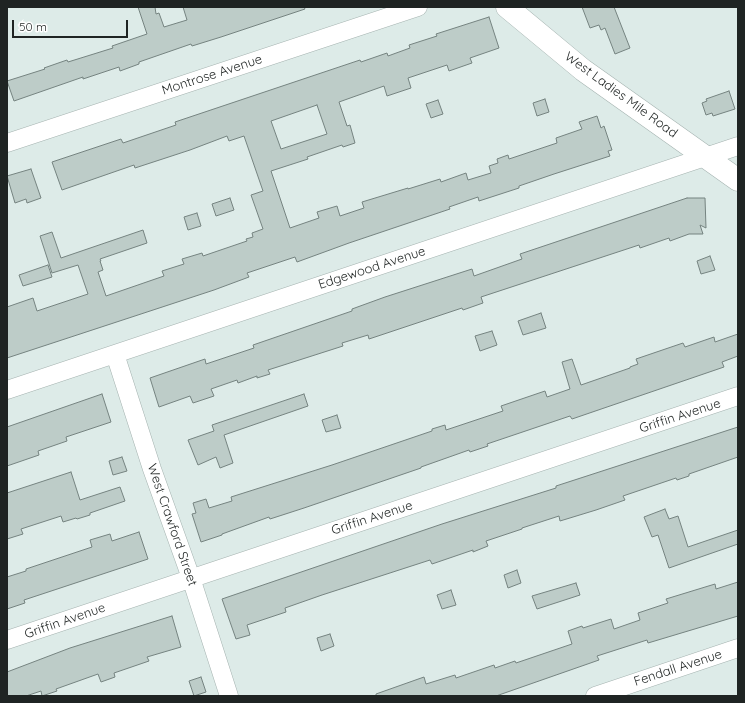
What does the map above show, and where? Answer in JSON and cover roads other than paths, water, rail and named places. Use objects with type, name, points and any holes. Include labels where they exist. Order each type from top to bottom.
[{"type":"street","name":"Montrose Avenue","points":[[7,143],[418,7]]},
{"type":"street","name":"West Ladies Mile Road","points":[[507,7],[583,70],[738,180]]},
{"type":"street","name":"Edgewood Avenue","points":[[7,390],[738,146]]},
{"type":"street","name":"West Crawford Street","points":[[115,354],[152,469],[191,578],[229,696]]},
{"type":"street","name":"Griffin Avenue","points":[[7,640],[738,396]]},
{"type":"street","name":"Fendall Avenue","points":[[595,696],[738,648]]}]
